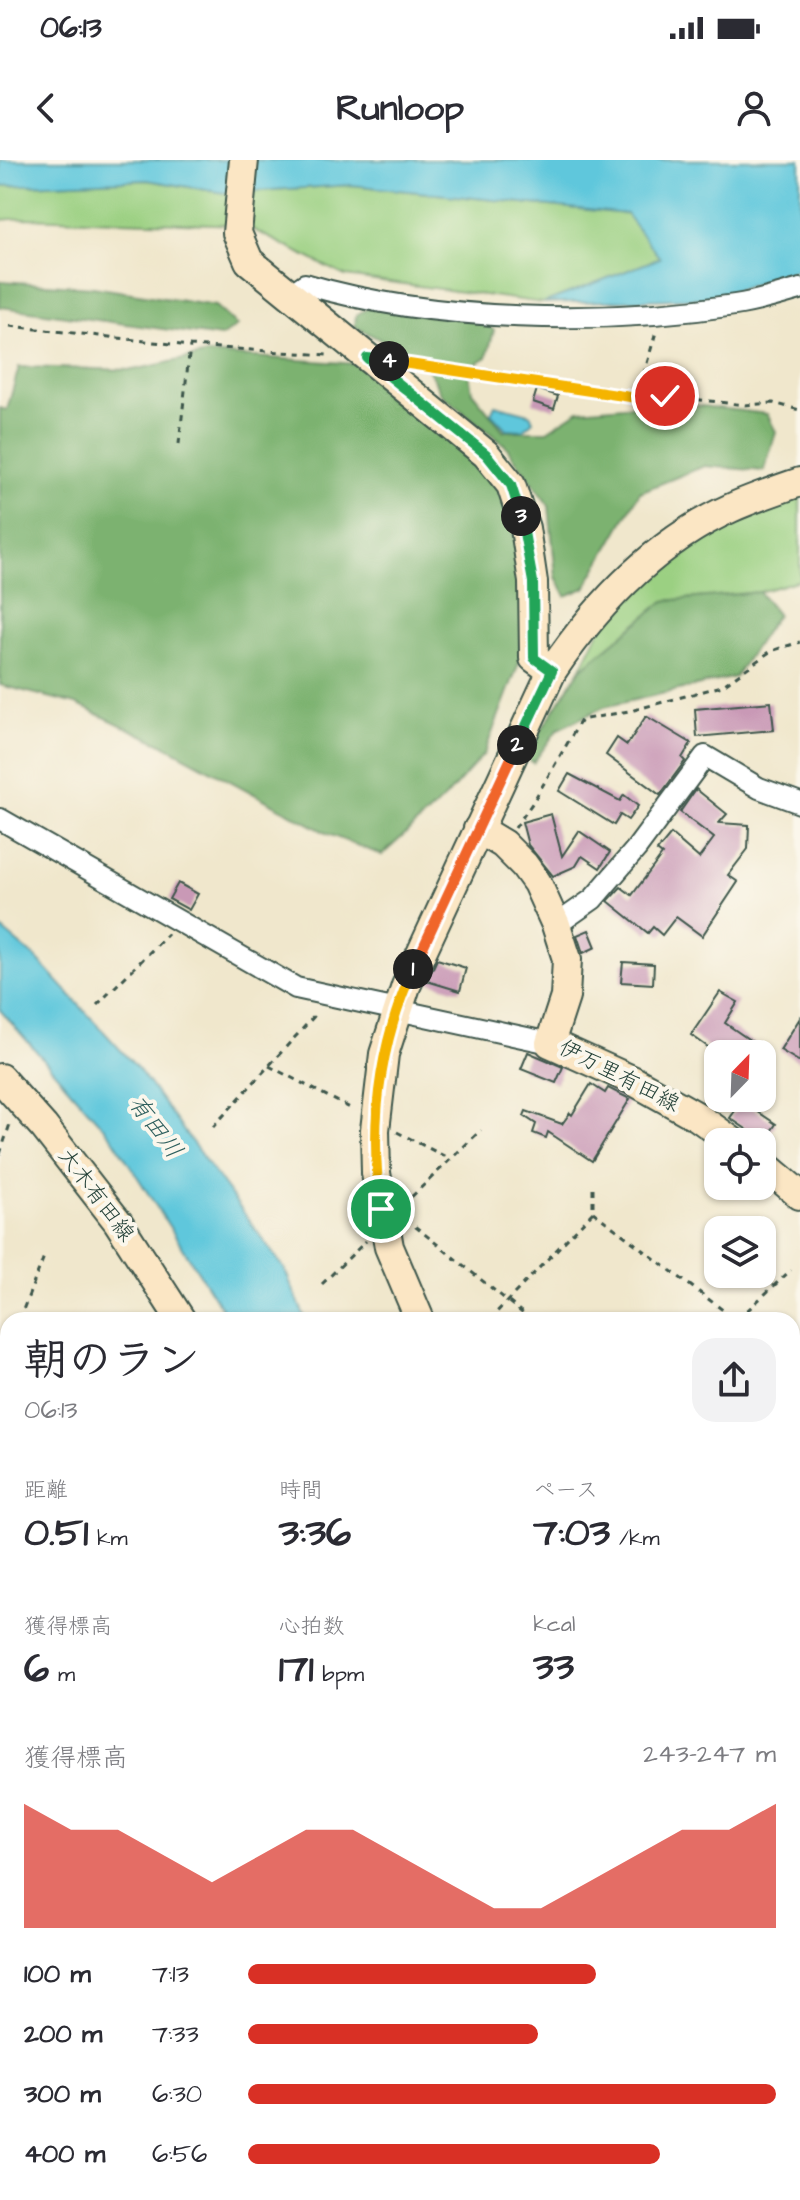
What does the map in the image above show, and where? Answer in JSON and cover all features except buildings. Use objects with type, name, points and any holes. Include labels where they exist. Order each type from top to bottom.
[{"type":"main road","points":[[244,160],[237,233],[249,261],[486,454],[511,485],[525,528],[533,582],[534,658],[552,671]]},
{"type":"main road","points":[[417,1312],[389,1247],[376,1173],[375,1130],[384,1054],[396,1011],[478,829],[552,671],[602,603],[657,553],[729,508],[800,482]]},
{"type":"main road","name":"伊万里有田線","points":[[478,829],[503,844],[524,865],[537,883],[556,925],[567,959],[565,997],[550,1043],[632,1080],[713,1128]]},
{"type":"main road","name":"大木有田線","points":[[0,1078],[44,1127],[118,1222],[176,1312]]},
{"type":"main road","points":[[776,1175],[800,1195]]},
{"type":"street","points":[[291,294],[305,284],[391,304],[542,317],[662,314],[738,305],[800,289]]},
{"type":"street","points":[[556,925],[593,899],[636,849],[705,756],[759,788],[800,803]]},
{"type":"street","points":[[0,819],[296,988],[550,1043]]},
{"type":"path","points":[[637,398],[662,314]]},
{"type":"path","points":[[10,326],[190,346],[367,358]]},
{"type":"path","points":[[179,444],[190,346]]},
{"type":"path","points":[[409,363],[637,398],[665,396],[745,405],[773,403],[800,410]]},
{"type":"path","points":[[503,844],[533,802],[581,720],[634,710],[722,686],[771,651],[800,642]]},
{"type":"path","points":[[97,1005],[178,922]]},
{"type":"path","points":[[213,1127],[317,1013]]},
{"type":"path","points":[[0,1154],[11,1120]]},
{"type":"path","points":[[497,1312],[593,1212],[593,1186]]},
{"type":"path","points":[[397,1212],[521,1312]]},
{"type":"path","points":[[593,1212],[726,1312]]},
{"type":"path","points":[[22,1312],[45,1254]]},
{"type":"path","points":[[746,1312],[791,1270]]},
{"type":"green space","points":[[147,180],[225,193],[351,185],[627,214],[660,258],[543,303],[345,276],[244,225],[24,218],[0,220],[0,186]]},
{"type":"green space","points":[[0,281],[93,287],[215,306],[237,326],[221,337],[0,307]]},
{"type":"green space","points":[[370,307],[478,320],[494,330],[487,357],[468,368],[472,392],[504,431],[547,431],[579,410],[669,402],[767,414],[776,432],[764,471],[704,466],[640,492],[585,588],[566,596],[556,577],[549,506],[505,445],[442,395],[424,361],[355,327],[356,315]]},
{"type":"green space","points":[[208,354],[358,364],[472,450],[502,492],[524,573],[522,655],[484,754],[445,798],[382,855],[328,834],[164,745],[76,704],[0,685],[0,408],[7,410],[19,367],[133,370]]},
{"type":"green space","points":[[800,497],[800,580],[759,592],[664,601],[580,670],[607,615],[685,547],[769,506]]},
{"type":"green space","points":[[759,592],[777,614],[735,677],[604,707],[558,729],[533,763],[525,755],[580,670],[664,601]]},
{"type":"water","points":[[0,160],[800,160],[800,269],[713,298],[543,303],[660,258],[626,214],[351,185],[225,193],[147,180],[0,186]]},
{"type":"water","points":[[495,405],[530,414],[533,421],[523,430],[506,429],[491,413]]},
{"type":"water","name":"有田川","points":[[0,928],[37,959],[139,1070],[284,1268],[303,1312],[224,1312],[112,1137],[0,1010]]},
{"type":"route","points":[[381,1209],[375,1130],[384,1054],[396,1011],[552,671],[534,658],[533,582],[525,528],[511,485],[486,454],[367,358],[637,398],[665,396]]}]
